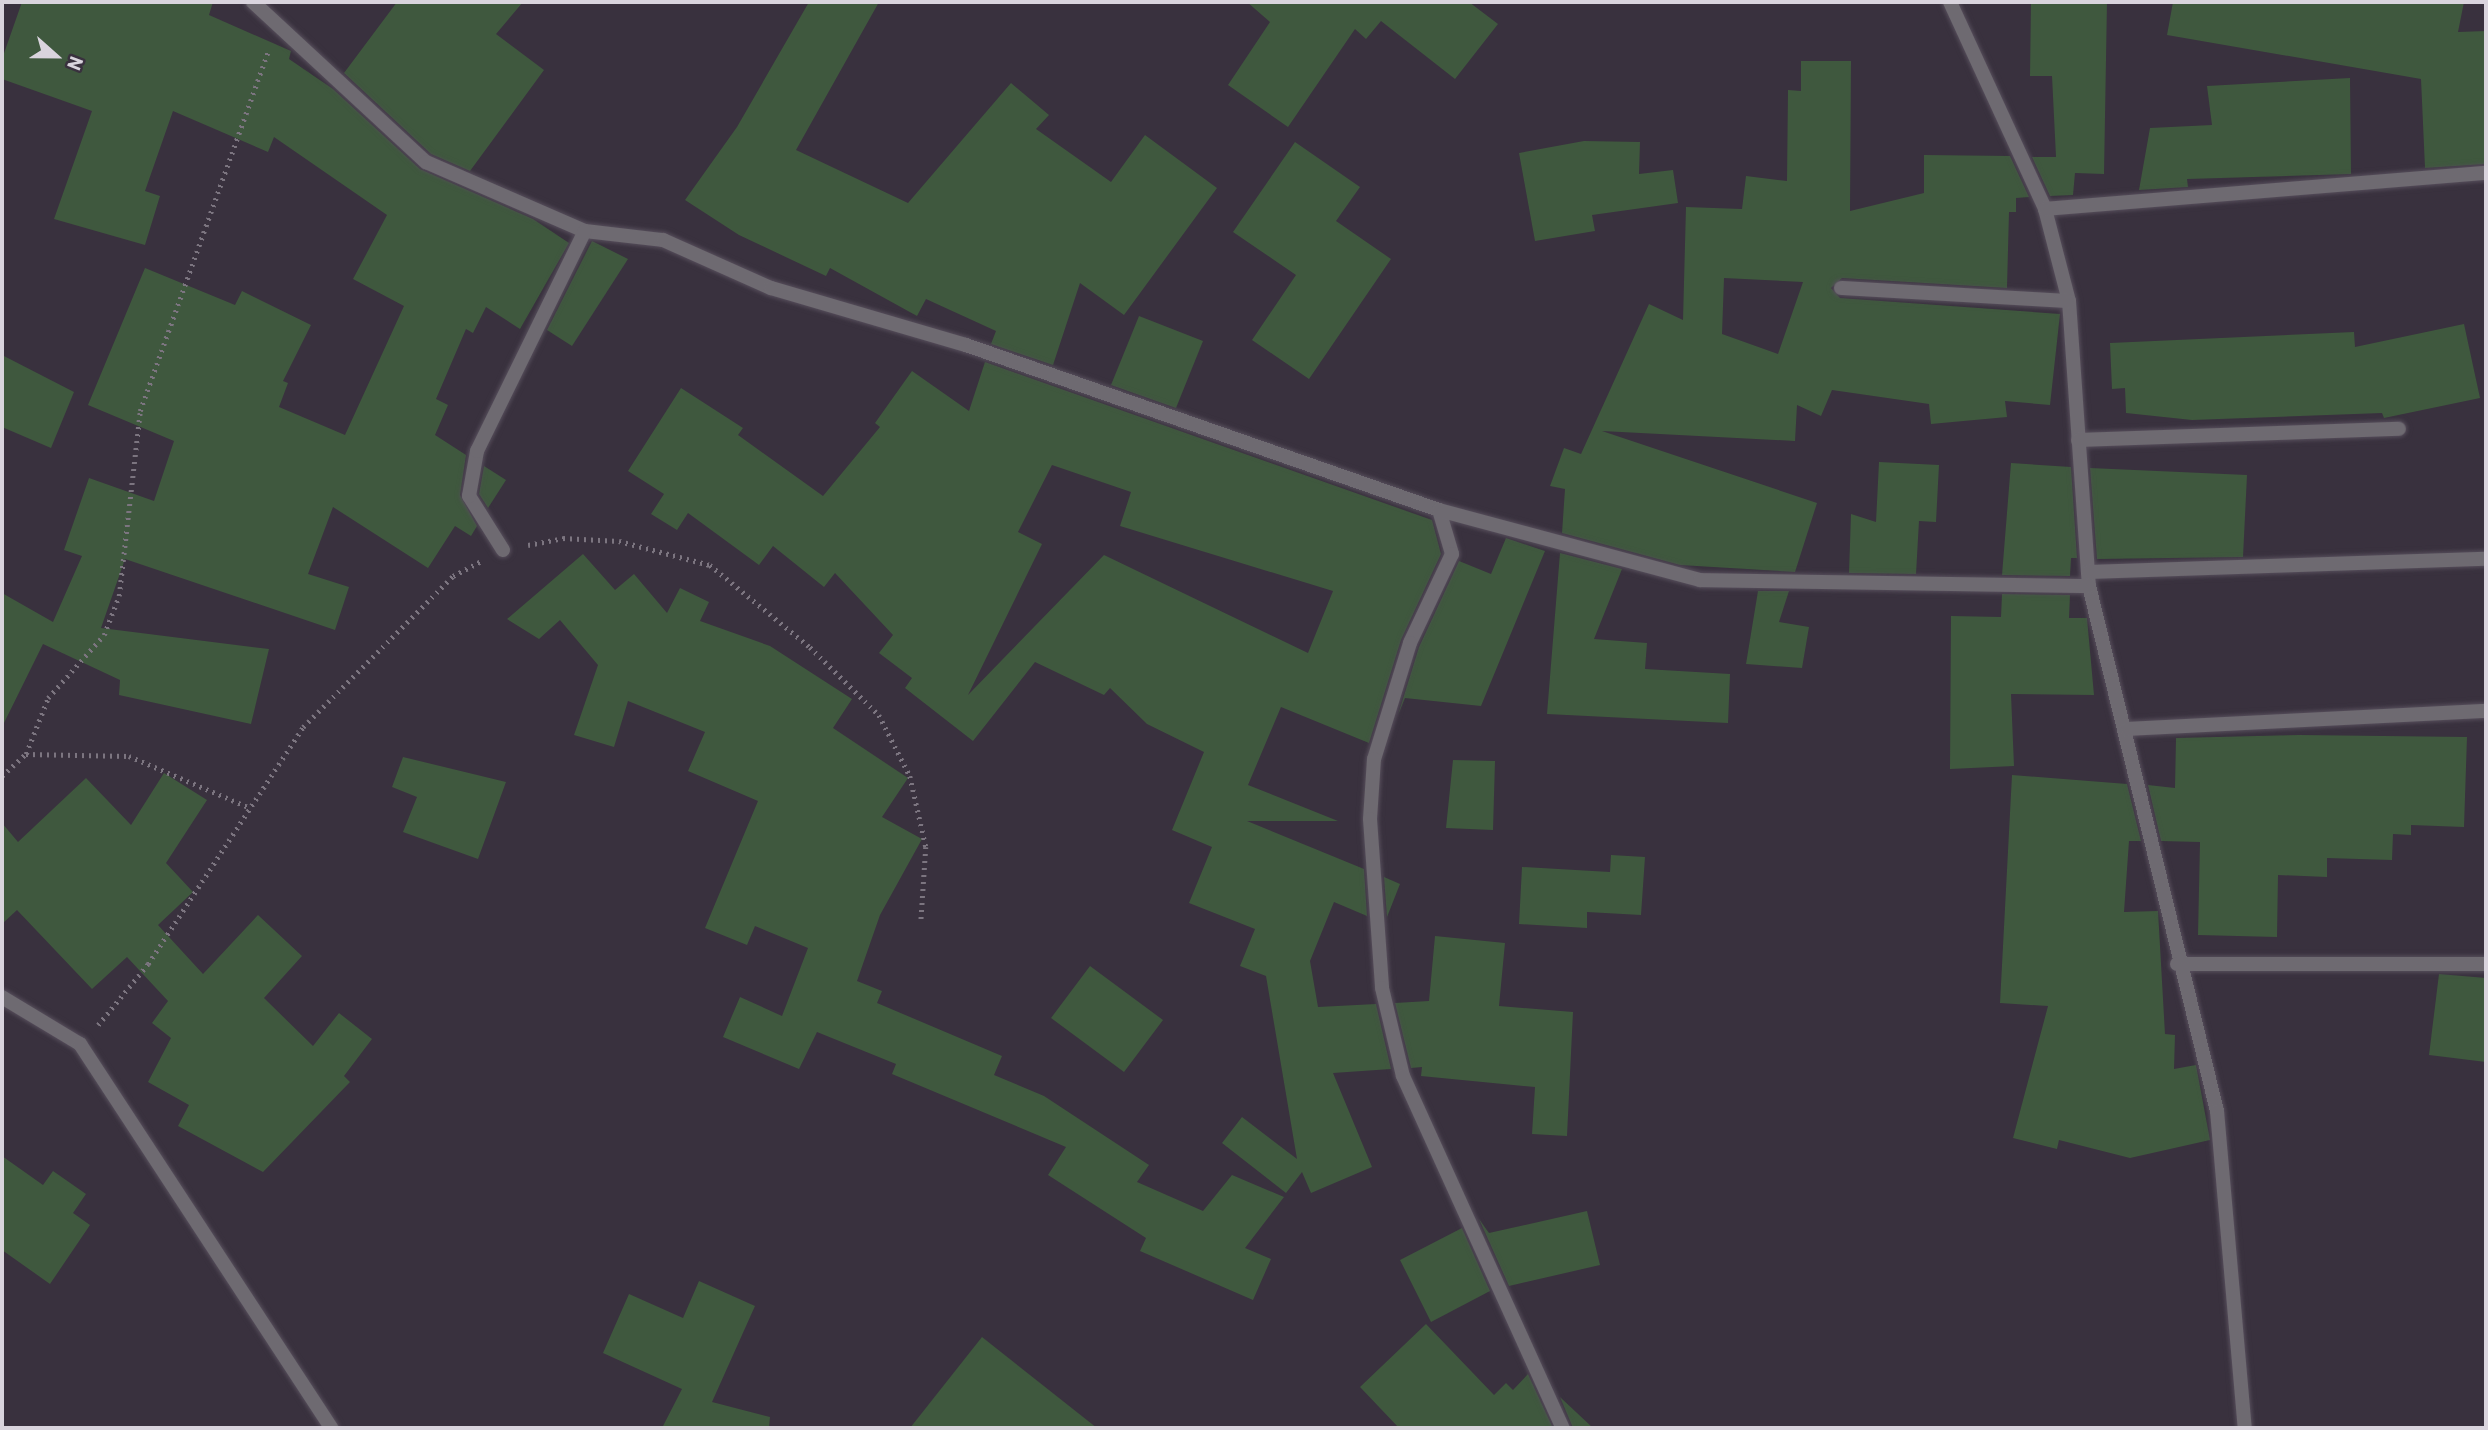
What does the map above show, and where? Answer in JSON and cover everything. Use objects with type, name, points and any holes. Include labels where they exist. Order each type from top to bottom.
[{"type":"street","points":[[253,2],[278,21],[426,162],[585,231],[663,240],[771,288],[992,354],[1439,510],[1700,580],[2088,579],[2486,559]]},
{"type":"street","points":[[1950,2],[2045,209],[2069,301],[2088,579],[2128,729],[2178,964],[2217,1111],[2245,1428]]},
{"type":"street","points":[[2045,209],[2486,173]]},
{"type":"street","points":[[503,550],[469,496],[477,451],[585,231]]},
{"type":"street","points":[[1840,288],[2069,301]]},
{"type":"street","points":[[2078,440],[2399,429]]},
{"type":"street","points":[[1439,510],[1452,554],[1410,643],[1374,759],[1370,819],[1382,988],[1403,1076],[1563,1428]]},
{"type":"street","points":[[2128,729],[2486,711]]},
{"type":"street","points":[[2178,964],[2486,964]]},
{"type":"street","points":[[2,997],[79,1044],[331,1428]]},
{"type":"path","points":[[2,776],[26,754],[48,698],[104,635],[119,596],[140,411],[278,21]]},
{"type":"path","points":[[79,1044],[148,964],[248,807],[303,727],[345,682],[453,576],[503,550],[562,538],[660,548],[710,565],[800,638],[880,715],[910,776],[926,847],[921,922]]},
{"type":"path","points":[[26,754],[129,756],[248,807]]},
{"type":"building","points":[[22,2],[213,2],[209,15],[291,51],[289,59],[333,89],[420,169],[533,219],[569,243],[520,329],[486,307],[473,333],[466,329],[436,399],[448,405],[435,435],[466,455],[460,495],[477,526],[471,536],[455,526],[428,568],[333,507],[308,574],[349,587],[335,630],[125,559],[101,628],[269,649],[251,724],[119,695],[120,680],[43,644],[2,727],[2,593],[53,622],[82,556],[64,550],[89,478],[154,501],[174,441],[88,405],[145,268],[235,305],[242,291],[311,325],[283,381],[288,383],[279,407],[345,435],[404,306],[353,279],[387,215],[274,137],[268,152],[173,111],[145,191],[160,196],[145,245],[54,219],[92,111],[2,79],[2,59]]},
{"type":"building","points":[[397,2],[523,2],[496,34],[544,70],[470,171],[431,154],[344,73]]},
{"type":"building","points":[[809,2],[879,2],[796,150],[908,203],[1011,83],[1049,115],[1036,129],[1111,182],[1145,135],[1217,188],[1124,315],[1080,283],[1053,365],[991,344],[996,331],[926,299],[917,316],[830,268],[826,276],[739,235],[685,200],[737,127]]},
{"type":"building","points":[[1247,2],[1469,2],[1498,24],[1455,79],[1381,21],[1366,39],[1355,29],[1288,127],[1228,85],[1270,22]]},
{"type":"building","points":[[2031,2],[2107,2],[2104,174],[2075,173],[2073,195],[2050,196],[2032,157],[2056,157],[2052,76],[2030,76]]},
{"type":"building","points":[[2173,2],[2464,2],[2458,32],[2486,31],[2486,164],[2425,168],[2421,79],[2167,35]]},
{"type":"building","points":[[1801,61],[1851,61],[1850,211],[1924,193],[1924,155],[2010,156],[2029,197],[2016,198],[2016,212],[2009,212],[2007,288],[1842,278],[1831,288],[1840,298],[2060,314],[2050,405],[2005,401],[2007,417],[1931,424],[1929,404],[1832,390],[1821,416],[1797,405],[1795,441],[1602,431],[1817,503],[1795,572],[1680,565],[1562,533],[1565,489],[1550,486],[1564,448],[1581,454],[1649,304],[1683,320],[1686,207],[1742,209],[1746,176],[1787,181],[1788,90],[1801,91]],"holes":[[[1724,278],[1803,282],[1778,354],[1722,334]]]},
{"type":"building","points":[[2350,78],[2351,174],[2187,179],[2188,187],[2139,190],[2150,128],[2212,125],[2207,86]]},
{"type":"building","points":[[1584,141],[1640,142],[1639,174],[1673,170],[1678,203],[1592,215],[1595,231],[1535,241],[1519,153]]},
{"type":"building","points":[[1295,142],[1360,187],[1336,221],[1391,259],[1309,379],[1252,340],[1296,275],[1233,232]]},
{"type":"building","points":[[592,241],[628,259],[572,346],[547,330]]},
{"type":"building","points":[[1139,316],[1203,341],[1176,408],[1111,385]]},
{"type":"building","points":[[2464,324],[2480,398],[2384,418],[2382,413],[2192,420],[2126,413],[2125,388],[2112,389],[2110,343],[2354,332],[2355,347]]},
{"type":"building","points":[[2,355],[74,392],[51,448],[2,427]]},
{"type":"building","points":[[985,362],[1432,520],[1441,554],[1401,640],[1369,743],[1281,707],[1248,785],[1338,821],[1247,821],[1364,869],[1367,916],[1334,902],[1310,961],[1318,1007],[1376,1004],[1391,1069],[1333,1073],[1372,1167],[1311,1193],[1302,1172],[1286,1193],[1222,1143],[1242,1117],[1297,1159],[1266,976],[1240,966],[1255,929],[1189,903],[1212,847],[1172,830],[1204,752],[1147,724],[1110,688],[1104,695],[1035,662],[973,741],[905,688],[912,678],[879,653],[893,635],[835,573],[824,587],[773,546],[759,565],[688,513],[677,530],[651,514],[664,494],[628,471],[681,388],[743,428],[738,435],[823,496],[880,427],[875,423],[912,371],[969,411]],"holes":[[[1052,465],[1131,492],[1120,526],[1333,591],[1308,653],[1104,555],[968,695],[1042,544],[1018,532]]]},
{"type":"building","points":[[1879,462],[1939,465],[1936,522],[1919,521],[1916,574],[1849,573],[1851,514],[1876,522]]},
{"type":"building","points":[[2011,463],[2071,467],[2077,558],[2071,558],[2070,576],[2002,575]]},
{"type":"building","points":[[484,466],[506,480],[488,508],[479,494]]},
{"type":"building","points":[[2090,468],[2247,475],[2243,557],[2097,559]]},
{"type":"building","points":[[1506,538],[1545,551],[1481,706],[1405,698],[1398,715],[1419,647],[1459,561],[1491,574]]},
{"type":"building","points":[[1560,553],[1622,569],[1594,639],[1647,643],[1645,669],[1730,674],[1728,723],[1547,714]]},
{"type":"building","points":[[583,554],[615,590],[634,574],[667,613],[680,588],[709,602],[700,621],[770,646],[852,699],[833,728],[908,778],[882,817],[922,839],[880,915],[857,981],[882,991],[877,1003],[1002,1056],[994,1075],[1044,1096],[1149,1165],[1137,1182],[1203,1211],[1232,1175],[1284,1197],[1245,1248],[1271,1259],[1253,1300],[1140,1251],[1146,1238],[1048,1175],[1066,1147],[892,1074],[896,1064],[817,1032],[799,1069],[723,1037],[740,997],[782,1016],[808,948],[755,926],[747,945],[705,928],[758,801],[688,771],[705,732],[628,701],[614,747],[574,735],[598,665],[560,620],[539,639],[507,619]]},
{"type":"building","points":[[1758,591],[1789,591],[1779,622],[1809,627],[1802,668],[1746,664]]},
{"type":"building","points":[[2002,594],[2070,595],[2069,618],[2087,618],[2094,695],[2011,694],[2014,766],[1950,769],[1951,616],[2001,617]]},
{"type":"building","points":[[2299,735],[2467,737],[2464,827],[2411,825],[2411,835],[2393,834],[2392,860],[2327,858],[2327,877],[2278,875],[2277,937],[2198,935],[2200,842],[2161,841],[2148,785],[2175,788],[2176,738]]},
{"type":"building","points":[[403,757],[506,782],[478,859],[403,832],[417,797],[392,787]]},
{"type":"building","points":[[1453,760],[1495,761],[1493,830],[1446,828]]},
{"type":"building","points":[[164,773],[207,800],[166,863],[193,892],[158,925],[203,974],[258,915],[302,956],[264,998],[313,1046],[339,1013],[372,1039],[344,1076],[350,1082],[263,1172],[178,1126],[189,1105],[148,1082],[171,1038],[152,1023],[168,1001],[127,957],[92,989],[17,910],[2,924],[2,823],[18,842],[86,778],[131,825]]},
{"type":"building","points":[[2012,775],[2127,784],[2141,841],[2129,841],[2124,912],[2158,911],[2165,1034],[2175,1035],[2174,1069],[2196,1065],[2210,1140],[2130,1158],[2059,1140],[2057,1149],[2013,1138],[2048,1006],[2000,1003]]},
{"type":"building","points":[[1611,855],[1645,857],[1641,915],[1587,912],[1587,928],[1519,924],[1522,867],[1610,872]]},
{"type":"building","points":[[1384,877],[1400,884],[1387,917]]},
{"type":"building","points":[[1435,936],[1505,943],[1499,1006],[1573,1012],[1567,1136],[1532,1134],[1535,1087],[1421,1076],[1422,1067],[1411,1068],[1395,1003],[1429,1001]]},
{"type":"building","points":[[1090,966],[1163,1020],[1124,1072],[1051,1018]]},
{"type":"building","points":[[2439,974],[2486,978],[2486,1062],[2429,1055]]},
{"type":"building","points":[[2,1156],[43,1185],[53,1171],[86,1194],[73,1213],[90,1225],[50,1284],[2,1250]]},
{"type":"building","points":[[1587,1211],[1600,1265],[1509,1286],[1479,1219],[1489,1233]]},
{"type":"building","points":[[1462,1228],[1490,1291],[1431,1322],[1400,1260]]},
{"type":"building","points":[[699,1281],[755,1306],[712,1402],[770,1417],[769,1428],[662,1428],[682,1389],[603,1353],[629,1294],[683,1318]]},
{"type":"building","points":[[1426,1324],[1494,1395],[1506,1383],[1513,1390],[1528,1374],[1553,1428],[1399,1428],[1360,1387]]},
{"type":"building","points":[[982,1337],[1097,1428],[910,1428]]},
{"type":"building","points":[[1560,1397],[1593,1428],[1573,1428]]}]
